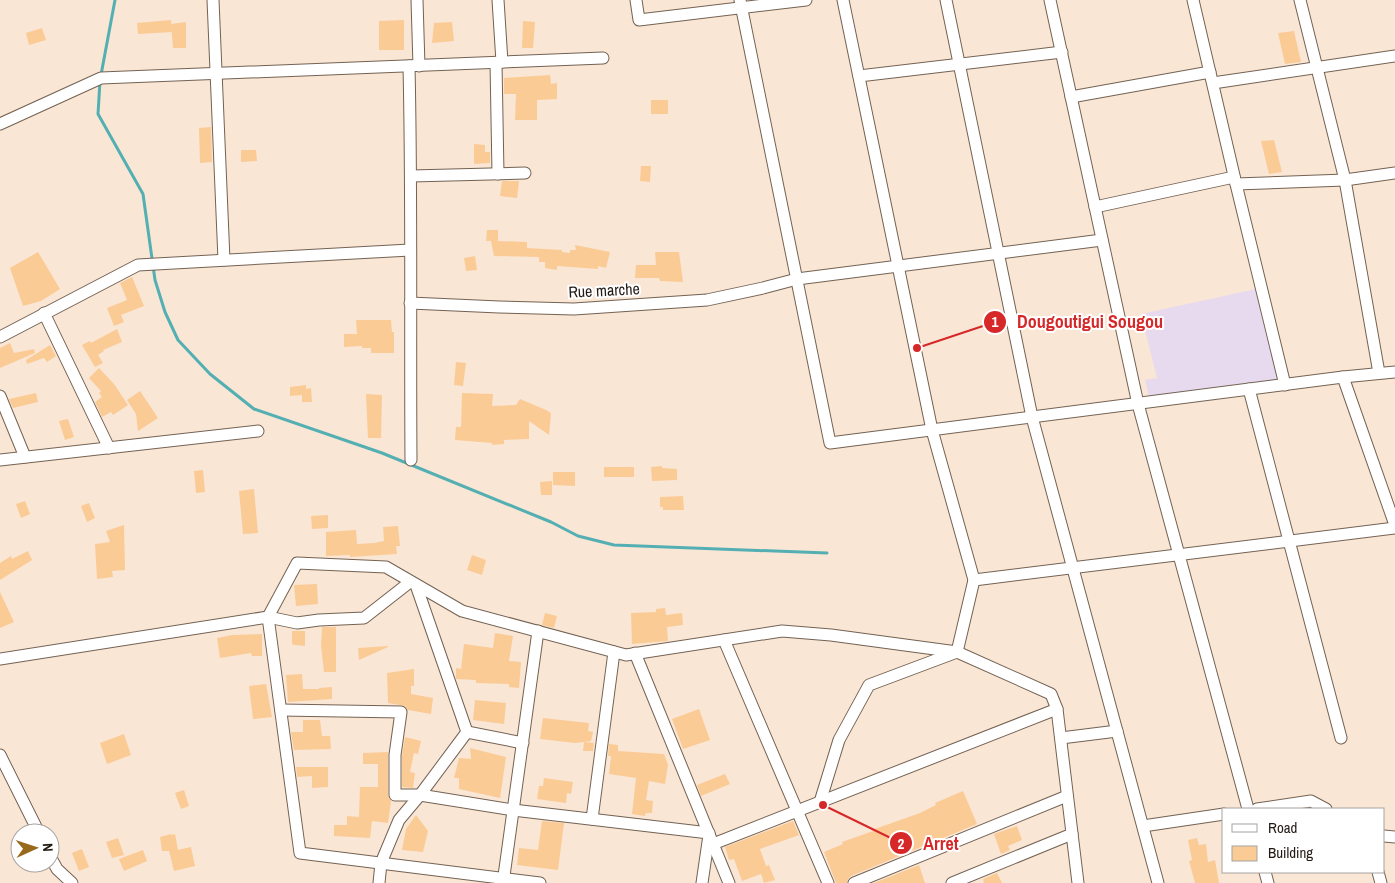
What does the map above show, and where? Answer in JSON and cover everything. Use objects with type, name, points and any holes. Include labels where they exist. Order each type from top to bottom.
[{"type":"street","points":[[213,0],[224,260]]},
{"type":"street","points":[[411,460],[410,250],[417,0]]},
{"type":"street","points":[[498,0],[498,174]]},
{"type":"street","points":[[636,0],[639,20],[741,4],[806,0]]},
{"type":"street","points":[[843,0],[932,430],[974,580],[957,652]]},
{"type":"street","points":[[946,0],[1032,417],[1158,883]]},
{"type":"street","points":[[1050,0],[1138,404],[1248,808]]},
{"type":"street","points":[[1194,0],[1235,180],[1285,385]]},
{"type":"street","points":[[1300,0],[1345,180],[1379,373]]},
{"type":"street","points":[[741,4],[830,443],[1343,377],[1395,372]]},
{"type":"street","points":[[859,76],[1062,52]]},
{"type":"street","points":[[1071,97],[1212,77],[1316,67],[1395,56]]},
{"type":"street","points":[[0,124],[100,78],[603,58]]},
{"type":"street","points":[[412,176],[525,173]]},
{"type":"street","points":[[1095,207],[1235,180],[1345,180],[1395,173]]},
{"type":"street","name":"Rue marche","points":[[410,303],[500,308],[574,309],[707,300],[797,279],[1102,240]]},
{"type":"street","points":[[0,337],[138,265],[410,250]]},
{"type":"street","points":[[44,313],[109,448]]},
{"type":"street","points":[[974,580],[1395,526],[1343,377]]},
{"type":"street","points":[[1249,389],[1341,738]]},
{"type":"street","points":[[0,396],[25,457]]},
{"type":"street","points":[[0,460],[258,431]]},
{"type":"street","points":[[540,883],[503,881],[300,852],[268,616],[297,563],[386,567],[462,611],[626,655],[782,631],[831,635],[957,652],[1051,694],[1057,709],[1078,883]]},
{"type":"street","points":[[0,658],[268,616],[297,623],[364,618],[413,583]]},
{"type":"street","points":[[413,583],[467,732]]},
{"type":"street","points":[[503,881],[538,631]]},
{"type":"street","points":[[724,640],[828,883]]},
{"type":"street","points":[[592,819],[614,652]]},
{"type":"street","points":[[820,802],[839,740],[869,685],[957,652]]},
{"type":"street","points":[[635,653],[730,883]]},
{"type":"street","points":[[281,710],[401,712],[395,755],[395,794],[420,795],[513,810],[592,819],[711,839],[820,802],[1057,709]]},
{"type":"street","points":[[1061,738],[1117,731]]},
{"type":"street","points":[[467,732],[523,743]]},
{"type":"street","points":[[379,883],[381,863],[399,820],[467,732]]},
{"type":"street","points":[[0,755],[34,823]]},
{"type":"street","points":[[854,883],[1067,796]]},
{"type":"street","points":[[1264,808],[1311,801],[1324,808]]},
{"type":"street","points":[[1143,826],[1222,814]]},
{"type":"street","points":[[952,883],[1072,834]]},
{"type":"street","points":[[702,883],[711,839]]},
{"type":"street","points":[[60,872],[72,883]]},
{"type":"shaded area","points":[[1256,289],[1280,380],[1149,397],[1145,380],[1157,378],[1141,314]]},
{"type":"building","points":[[171,20],[172,32],[138,34],[137,23]]},
{"type":"building","points":[[404,20],[404,50],[379,50],[379,21]]},
{"type":"building","points":[[523,21],[535,22],[533,48],[522,48]]},
{"type":"building","points":[[186,22],[186,48],[173,48],[171,24]]},
{"type":"building","points":[[452,22],[454,41],[432,43],[434,23]]},
{"type":"building","points":[[42,28],[46,40],[29,45],[26,33]]},
{"type":"building","points":[[1294,31],[1301,62],[1285,64],[1278,33]]},
{"type":"building","points":[[550,75],[551,84],[557,83],[557,99],[537,100],[537,120],[515,120],[516,94],[504,94],[504,78]]},
{"type":"building","points":[[651,100],[668,100],[668,114],[651,114]]},
{"type":"building","points":[[211,127],[212,162],[200,163],[199,128]]},
{"type":"building","points":[[1274,140],[1282,172],[1269,174],[1261,141]]},
{"type":"building","points":[[474,144],[485,145],[485,152],[490,152],[490,163],[474,164]]},
{"type":"building","points":[[241,150],[256,150],[257,161],[241,162]]},
{"type":"building","points":[[641,166],[651,166],[650,182],[640,181]]},
{"type":"building","points":[[502,181],[519,181],[517,198],[500,196]]},
{"type":"building","points":[[487,230],[498,230],[498,241],[527,242],[527,248],[562,250],[562,252],[570,253],[570,250],[576,250],[575,245],[610,252],[606,268],[598,266],[598,269],[557,266],[557,270],[545,268],[545,262],[539,262],[539,257],[494,256],[491,241],[486,241]]},
{"type":"building","points":[[38,252],[60,289],[41,301],[23,306],[10,268]]},
{"type":"building","points":[[655,252],[679,252],[683,282],[660,281],[659,278],[635,278],[636,265],[656,265]]},
{"type":"building","points":[[475,256],[477,270],[466,271],[464,258]]},
{"type":"building","points":[[132,277],[144,306],[121,315],[124,322],[114,326],[107,308],[127,300],[120,283]]},
{"type":"building","points":[[356,320],[391,320],[392,332],[394,332],[394,353],[371,353],[371,348],[362,348],[362,346],[344,347],[344,334],[357,334]]},
{"type":"building","points":[[117,329],[122,342],[103,350],[98,355],[103,363],[95,367],[82,345],[90,341],[91,343]]},
{"type":"building","points":[[10,343],[14,353],[34,349],[35,353],[0,368],[0,348]]},
{"type":"building","points":[[50,345],[56,356],[47,362],[44,358],[27,364],[26,360]]},
{"type":"building","points":[[456,362],[466,363],[463,386],[454,385]]},
{"type":"building","points":[[99,368],[114,384],[128,405],[113,415],[111,412],[102,417],[95,402],[102,397],[99,393],[101,391],[89,378]]},
{"type":"building","points":[[306,385],[306,389],[311,388],[312,402],[302,402],[302,395],[290,396],[290,387]]},
{"type":"building","points":[[140,391],[158,418],[138,431],[136,414],[127,400]]},
{"type":"building","points":[[36,393],[38,402],[13,408],[9,399]]},
{"type":"building","points":[[462,393],[493,394],[492,406],[516,405],[520,399],[546,410],[551,413],[549,435],[529,421],[529,439],[504,440],[504,444],[492,445],[492,443],[455,440],[456,427],[461,427]]},
{"type":"building","points":[[366,394],[382,395],[381,438],[368,438]]},
{"type":"building","points":[[68,419],[74,437],[65,440],[59,421]]},
{"type":"building","points":[[662,466],[662,468],[677,469],[677,480],[652,481],[651,467]]},
{"type":"building","points":[[604,467],[634,467],[634,477],[604,477]]},
{"type":"building","points":[[203,470],[205,492],[196,493],[194,471]]},
{"type":"building","points":[[553,472],[575,472],[575,486],[553,485]]},
{"type":"building","points":[[552,481],[552,495],[541,495],[540,482]]},
{"type":"building","points":[[254,489],[258,533],[243,534],[239,491]]},
{"type":"building","points":[[683,496],[684,510],[663,510],[663,507],[660,507],[660,497]]},
{"type":"building","points":[[25,501],[30,514],[21,518],[16,504]]},
{"type":"building","points":[[89,503],[95,518],[87,522],[81,506]]},
{"type":"building","points":[[328,515],[328,528],[312,529],[311,516]]},
{"type":"building","points":[[124,525],[125,570],[112,571],[113,577],[97,579],[95,544],[110,542],[106,531]]},
{"type":"building","points":[[398,526],[400,546],[396,546],[397,554],[350,557],[350,555],[326,556],[326,532],[356,530],[357,544],[374,543],[384,541],[383,527]]},
{"type":"building","points":[[28,551],[32,560],[0,580],[0,563],[11,556],[12,559]]},
{"type":"building","points":[[472,555],[486,560],[482,575],[467,570]]},
{"type":"building","points":[[317,584],[318,604],[296,606],[294,585]]},
{"type":"building","points":[[0,592],[14,622],[0,628]]},
{"type":"building","points":[[665,608],[666,615],[682,613],[683,625],[667,627],[668,641],[632,644],[631,613],[656,612],[656,609]]},
{"type":"building","points":[[545,613],[557,616],[554,628],[542,625]]},
{"type":"building","points":[[322,627],[336,627],[336,672],[324,672],[321,646]]},
{"type":"building","points":[[292,631],[305,631],[305,646],[292,644]]},
{"type":"building","points":[[495,633],[513,636],[509,661],[521,662],[519,688],[509,687],[509,684],[476,683],[476,680],[456,679],[456,668],[461,669],[464,644],[493,648]]},
{"type":"building","points":[[262,634],[262,656],[252,656],[251,653],[220,658],[217,638],[232,635]]},
{"type":"building","points":[[388,647],[359,660],[358,648]]},
{"type":"building","points":[[414,669],[414,686],[411,686],[411,694],[433,698],[431,714],[408,710],[405,706],[388,703],[387,673]]},
{"type":"building","points":[[302,674],[303,689],[332,687],[332,699],[288,702],[286,675]]},
{"type":"building","points":[[266,684],[272,717],[253,719],[249,686]]},
{"type":"building","points":[[475,700],[506,703],[504,724],[473,720]]},
{"type":"building","points":[[699,709],[710,740],[683,749],[672,719]]},
{"type":"building","points":[[543,718],[589,723],[588,731],[593,732],[591,741],[575,743],[540,739]]},
{"type":"building","points":[[303,720],[320,720],[322,736],[330,736],[331,749],[294,750],[291,732],[303,732]]},
{"type":"building","points":[[124,734],[131,755],[107,764],[100,743]]},
{"type":"building","points":[[405,737],[421,741],[418,754],[414,753],[410,772],[415,773],[413,788],[402,787],[402,756]]},
{"type":"building","points":[[584,742],[594,743],[593,751],[583,751]]},
{"type":"building","points":[[609,744],[618,745],[618,751],[664,754],[668,765],[665,784],[649,781],[646,800],[653,801],[652,813],[646,813],[645,816],[632,814],[636,778],[609,774],[611,756],[608,756]]},
{"type":"building","points":[[470,748],[506,757],[500,798],[459,789],[459,778],[454,778],[459,758],[471,759]]},
{"type":"building","points":[[388,752],[388,795],[391,801],[388,823],[372,821],[370,838],[334,836],[334,825],[347,825],[347,816],[359,817],[360,787],[378,787],[378,764],[363,764],[363,753]]},
{"type":"building","points":[[296,767],[328,767],[328,787],[312,788],[312,776],[297,777]]},
{"type":"building","points":[[725,774],[730,784],[701,796],[697,785]]},
{"type":"building","points":[[544,778],[573,782],[571,794],[567,793],[566,803],[537,799],[539,786],[543,786]]},
{"type":"building","points":[[184,790],[189,806],[181,809],[175,793]]},
{"type":"building","points":[[963,791],[977,824],[851,876],[847,883],[836,883],[824,852],[843,844],[842,842],[920,813],[936,805],[935,803]]},
{"type":"building","points":[[416,815],[428,831],[423,852],[402,850],[406,829]]},
{"type":"building","points":[[542,821],[564,823],[558,870],[517,865],[519,848],[538,850]]},
{"type":"building","points":[[793,821],[799,835],[760,849],[766,866],[769,865],[775,880],[764,883],[761,874],[742,881],[734,859],[729,860],[725,847]]},
{"type":"building","points":[[1017,826],[1022,840],[1008,846],[1010,850],[1001,854],[994,834]]},
{"type":"building","points":[[175,834],[178,850],[191,847],[195,866],[174,871],[169,851],[162,851],[160,837]]},
{"type":"building","points":[[118,838],[124,855],[112,858],[106,842]]},
{"type":"building","points":[[1197,838],[1199,845],[1206,844],[1208,862],[1215,860],[1219,883],[1195,883],[1189,861],[1192,860],[1188,840]]},
{"type":"building","points":[[82,849],[89,867],[79,871],[72,853]]},
{"type":"building","points":[[143,850],[147,861],[124,871],[119,859]]},
{"type":"building","points":[[919,865],[925,883],[874,883]]},
{"type":"building","points":[[997,873],[1002,883],[984,883],[983,879]]},
{"type":"waterway","points":[[101,75],[115,0]]},
{"type":"waterway","points":[[100,81],[98,114],[143,194],[155,280],[165,312],[178,340],[210,374],[254,409],[382,453],[551,522],[578,536],[614,545],[827,553]]},
{"type":"place","name":"Dougoutigui Sougou","points":[[917,348]]},
{"type":"place","name":"Arret","points":[[823,805]]}]
